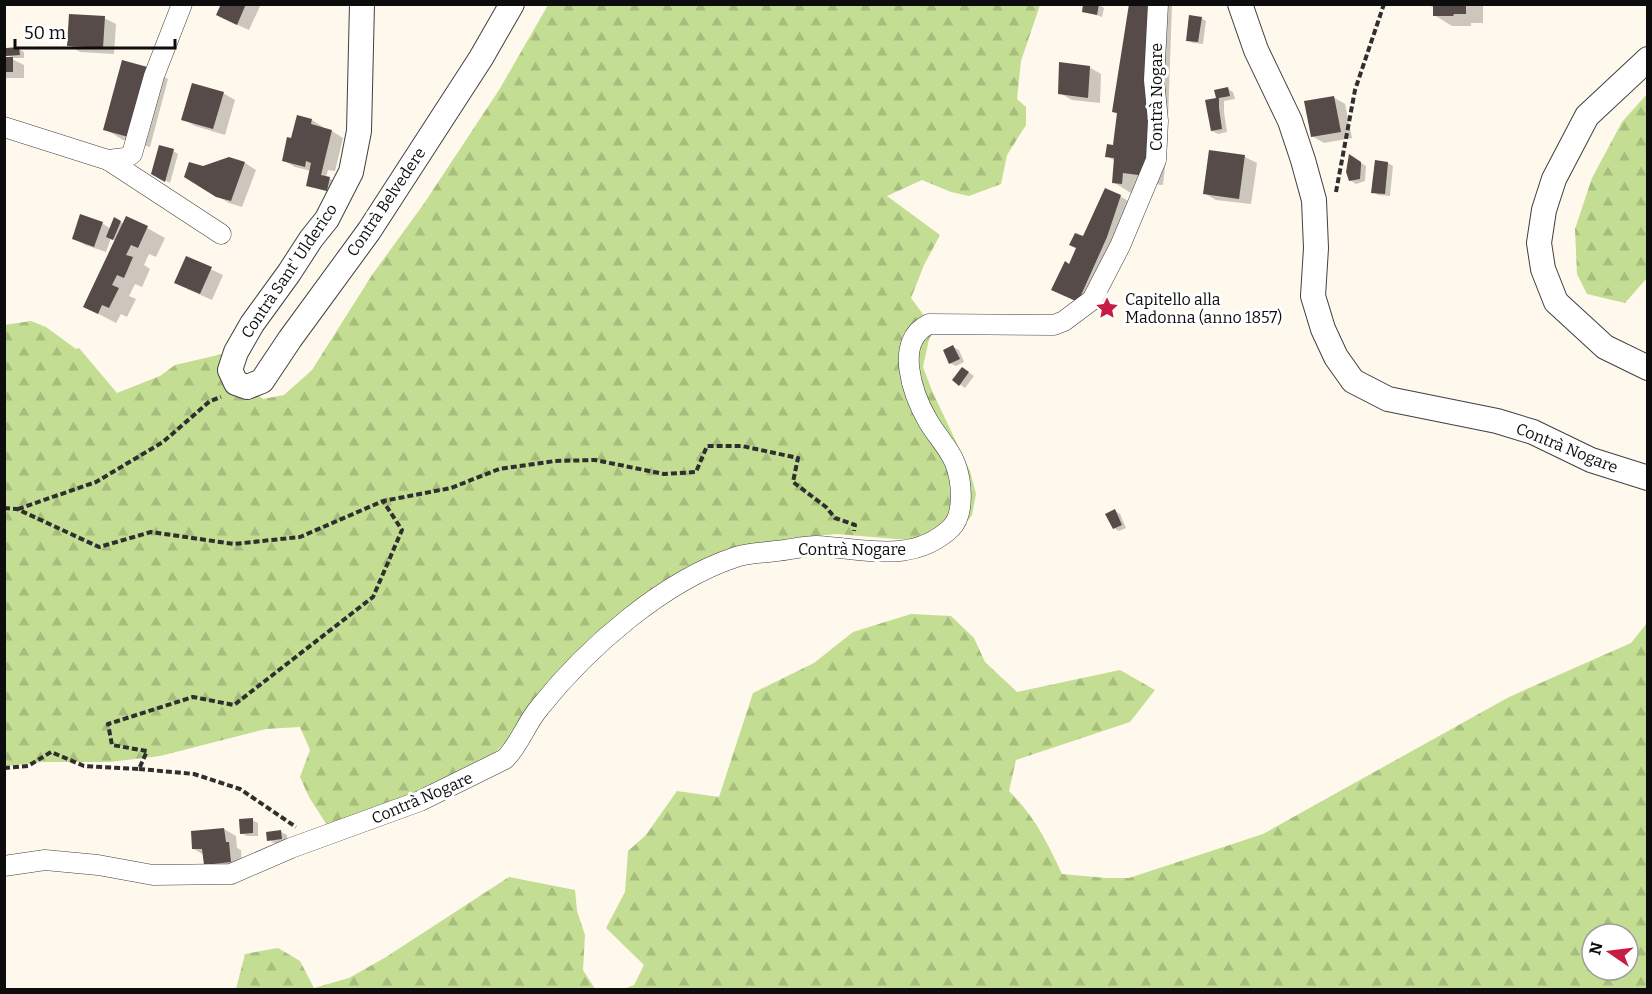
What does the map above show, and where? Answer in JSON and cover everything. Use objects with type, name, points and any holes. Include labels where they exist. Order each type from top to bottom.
[{"type":"street","points":[[108,160],[125,158],[132,154],[154,76],[182,4]]},
{"type":"street","name":"Contrà Sant' Ulderico","points":[[247,387],[236,383],[231,369],[236,352],[252,324],[289,273],[310,239],[327,219],[351,172],[359,131],[362,4]]},
{"type":"street","name":"Contrà Belvedere","points":[[247,387],[262,381],[369,231],[481,58],[512,4]]},
{"type":"street","name":"Contrà Nogare","points":[[4,866],[45,860],[98,865],[153,875],[231,874],[291,848],[420,801],[485,771],[505,759],[515,750],[521,735],[535,713],[575,666],[628,619],[702,571],[737,556],[815,546],[884,552],[910,550],[942,536],[952,527],[959,515],[961,494],[955,463],[927,419],[911,380],[908,363],[909,350],[920,329],[936,322],[1054,325],[1064,321],[1092,300],[1120,246],[1156,160],[1158,121],[1154,80],[1158,4]]},
{"type":"street","name":"Contrà Nogare","points":[[1240,4],[1256,50],[1290,121],[1303,160],[1314,200],[1316,248],[1313,296],[1323,329],[1336,357],[1353,381],[1388,399],[1533,432],[1591,460],[1647,478]]},
{"type":"street","points":[[1647,59],[1587,116],[1554,179],[1544,210],[1539,243],[1543,270],[1556,302],[1605,347],[1647,368]]},
{"type":"street","points":[[4,127],[108,160],[221,234]]},
{"type":"path","points":[[1335,200],[1355,90],[1384,4]]},
{"type":"path","points":[[17,509],[96,482],[163,442],[210,401],[247,387]]},
{"type":"path","points":[[4,508],[17,509],[99,547],[151,532],[234,544],[300,537],[383,501],[451,488],[499,470],[555,461],[595,460],[664,474],[696,472],[707,446],[742,446],[798,459],[793,482],[826,507],[835,518],[855,525],[852,550]]},
{"type":"path","points":[[140,769],[147,750],[112,745],[108,724],[193,697],[234,705],[373,597],[402,530],[383,501]]},
{"type":"path","points":[[4,768],[28,766],[51,752],[84,766],[194,774],[240,789],[316,840]]},
{"type":"green space","points":[[548,5],[1040,5],[1021,61],[1017,99],[1026,107],[1026,125],[1007,155],[1001,184],[969,196],[951,192],[922,180],[887,196],[940,235],[924,265],[911,298],[928,321],[933,333],[929,339],[923,367],[970,471],[976,494],[972,515],[964,525],[920,541],[837,534],[790,538],[757,547],[650,594],[493,755],[332,833],[309,797],[300,777],[310,750],[300,727],[266,729],[160,756],[110,762],[43,762],[5,766],[4,325],[31,321],[46,327],[76,349],[79,348],[117,393],[160,376],[175,365],[231,352],[243,384],[263,399],[284,395],[312,370],[372,275],[423,205],[499,90]]},
{"type":"green space","points":[[1647,94],[1647,278],[1625,303],[1587,294],[1577,274],[1575,229],[1592,178],[1622,122]]},
{"type":"green space","points":[[911,614],[951,616],[974,638],[985,662],[1017,692],[1120,670],[1155,690],[1130,722],[1016,760],[1009,791],[1033,820],[1062,874],[1129,878],[1263,834],[1509,697],[1631,643],[1647,623],[1647,989],[624,989],[634,985],[644,965],[606,928],[625,892],[628,851],[646,835],[677,791],[719,797],[753,693],[814,663],[853,632]]},
{"type":"green space","points":[[509,877],[575,890],[577,911],[585,935],[583,970],[595,989],[236,989],[245,954],[278,948],[300,961],[314,988],[349,978],[386,957]]},
{"type":"building","points":[[221,4],[246,4],[237,25],[216,15]]},
{"type":"building","points":[[1083,4],[1099,4],[1097,15],[1082,12]]},
{"type":"building","points":[[1129,4],[1153,4],[1150,139],[1146,176],[1123,173],[1122,184],[1112,183],[1114,158],[1105,157],[1107,144],[1113,145],[1117,113],[1112,112]]},
{"type":"building","points":[[1433,4],[1466,4],[1466,14],[1433,16]]},
{"type":"building","points":[[69,14],[105,16],[103,48],[67,46]]},
{"type":"building","points":[[1189,15],[1202,17],[1198,42],[1186,41]]},
{"type":"building","points":[[19,47],[20,55],[6,56],[6,48]]},
{"type":"building","points":[[4,57],[13,57],[13,72],[4,72]]},
{"type":"building","points":[[122,60],[151,68],[132,138],[103,130]]},
{"type":"building","points":[[1059,62],[1090,66],[1088,98],[1058,94]]},
{"type":"building","points":[[192,83],[224,92],[213,129],[181,120]]},
{"type":"building","points":[[1228,87],[1230,96],[1219,98],[1222,129],[1211,131],[1205,100],[1216,98],[1214,90]]},
{"type":"building","points":[[1334,96],[1341,132],[1311,137],[1304,101]]},
{"type":"building","points":[[297,115],[312,119],[311,124],[332,130],[321,175],[330,177],[327,191],[306,186],[311,163],[306,161],[305,167],[282,161],[287,137],[291,138]]},
{"type":"building","points":[[159,145],[174,149],[165,182],[151,174]]},
{"type":"building","points":[[1209,150],[1245,155],[1239,199],[1203,194]]},
{"type":"building","points":[[1349,154],[1361,162],[1360,179],[1349,181],[1346,172]]},
{"type":"building","points":[[229,157],[245,162],[231,201],[216,197],[184,177],[189,162],[203,166]]},
{"type":"building","points":[[1375,160],[1388,162],[1385,194],[1371,193]]},
{"type":"building","points":[[1105,188],[1121,195],[1107,237],[1078,302],[1051,290],[1065,261],[1069,264],[1076,248],[1069,245],[1075,233],[1083,236]]},
{"type":"building","points":[[80,214],[103,222],[94,247],[72,239]]},
{"type":"building","points":[[126,216],[148,226],[138,248],[131,245],[126,255],[133,257],[124,278],[117,275],[112,285],[119,288],[109,308],[102,305],[98,314],[83,307]]},
{"type":"building","points":[[114,217],[121,221],[113,240],[106,237]]},
{"type":"building","points":[[186,256],[212,267],[200,294],[174,283]]},
{"type":"building","points":[[953,345],[960,359],[949,364],[943,350]]},
{"type":"building","points":[[962,367],[969,372],[959,386],[952,380]]},
{"type":"building","points":[[1115,509],[1122,525],[1113,529],[1105,514]]},
{"type":"building","points":[[253,818],[253,833],[240,834],[239,819]]},
{"type":"building","points":[[224,828],[226,842],[229,842],[231,862],[204,865],[202,849],[192,849],[191,831]]},
{"type":"building","points":[[281,830],[282,839],[267,841],[266,832]]},
{"type":"place","name":"Capitello alla Madonna (anno 1857)","points":[[1107,308]]}]
